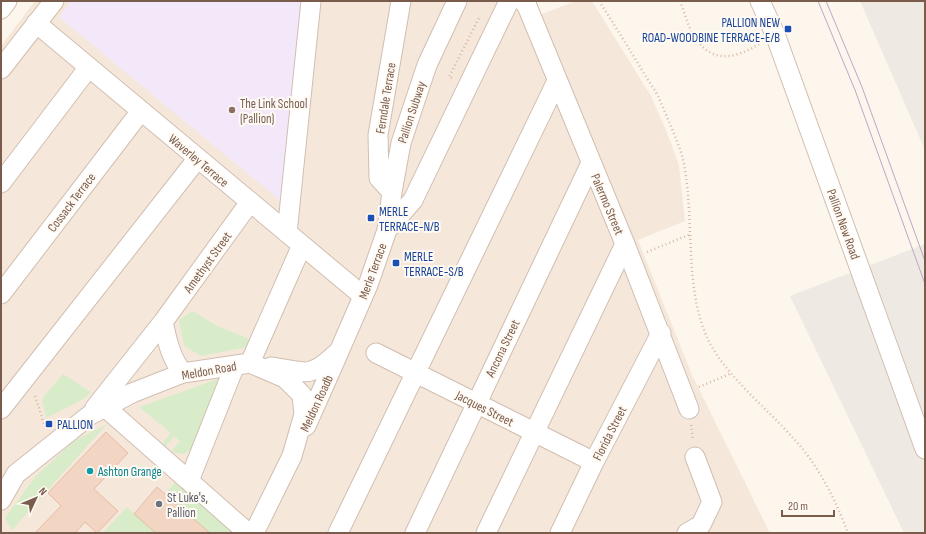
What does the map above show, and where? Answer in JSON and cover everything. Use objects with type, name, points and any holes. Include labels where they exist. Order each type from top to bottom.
[{"type":"street","points":[[1,9],[7,1]]},
{"type":"street","points":[[1,69],[54,1]]},
{"type":"street","points":[[287,233],[311,1]]},
{"type":"street","name":"Ferndale Terrace","points":[[392,192],[379,178],[378,135],[401,1]]},
{"type":"street","name":"Pallion Subway","points":[[387,230],[400,143],[427,65],[457,1]]},
{"type":"street","name":"Palermo Street","points":[[513,1],[527,6],[661,333],[686,402]]},
{"type":"street","name":"Merle Terrace","points":[[243,364],[310,372],[327,363],[340,350],[363,296],[387,230],[413,200],[513,1]]},
{"type":"street","name":"Pallion New Road","points":[[760,1],[775,34],[925,448]]},
{"type":"street","name":"Waverley Terrace","points":[[36,24],[363,296]]},
{"type":"street","points":[[1,183],[89,67]]},
{"type":"street","points":[[338,533],[557,81]]},
{"type":"street","name":"Cossack Terrace","points":[[1,294],[141,111]]},
{"type":"street","points":[[1,409],[198,158]]},
{"type":"street","name":"Ancona Street","points":[[415,533],[591,163]]},
{"type":"street","name":"Amethyst Street","points":[[97,411],[250,202]]},
{"type":"street","points":[[189,481],[243,364],[302,245]]},
{"type":"street","points":[[486,533],[534,433],[628,251]]},
{"type":"street","points":[[163,322],[167,340],[176,366],[183,374]]},
{"type":"street","name":"Florida Street","points":[[560,533],[594,462],[661,333]]},
{"type":"street","name":"Meldon Roadb","points":[[292,456],[340,350]]},
{"type":"street","name":"Jacques Street","points":[[376,353],[594,462]]},
{"type":"street","name":"Meldon Road","points":[[1,500],[6,483],[51,445],[97,411],[132,392],[183,374],[243,364],[285,378],[302,395],[304,414],[292,456],[254,533]]},
{"type":"street","points":[[97,411],[189,481],[248,533]]},
{"type":"street","points":[[686,533],[701,525],[712,502],[696,457]]},
{"type":"path","points":[[598,1],[626,43],[658,96],[679,147],[685,169],[691,234],[693,279],[701,321],[707,337],[718,356],[732,373],[794,438],[814,463],[826,482],[848,533]]},
{"type":"path","points":[[680,1],[695,38],[702,46],[715,54],[723,56],[745,53],[775,34]]},
{"type":"path","points":[[628,251],[691,234]]},
{"type":"path","points":[[696,457],[686,402],[732,373]]},
{"type":"path","points":[[27,375],[51,445]]},
{"type":"shaded area","name":"PALLION","points":[[35,1],[528,1],[542,14],[576,1],[592,1],[651,96],[679,165],[685,221],[638,240],[692,375],[770,533],[1,533],[1,46]]},
{"type":"shaded area","name":"The Link School (Pallion)","points":[[71,1],[308,1],[282,202],[59,17]]},
{"type":"shaded area","points":[[860,1],[925,1],[925,150]]},
{"type":"shaded area","points":[[925,244],[925,533],[904,533],[790,296]]},
{"type":"green space","points":[[193,311],[215,325],[249,339],[247,347],[201,356],[184,346],[179,320]]},
{"type":"green space","points":[[63,374],[91,392],[85,398],[46,418],[42,399]]},
{"type":"green space","points":[[218,379],[194,448],[183,454],[171,452],[180,441],[174,436],[165,447],[162,444],[171,433],[139,407]]},
{"type":"green space","points":[[107,424],[12,530],[5,518],[35,477],[74,441]]},
{"type":"green space","points":[[175,482],[236,533],[210,533],[165,494]]},
{"type":"green space","points":[[127,507],[156,533],[103,533]]},
{"type":"building","name":"Ashton Grange","points":[[106,432],[128,453],[94,489],[118,511],[97,533],[85,522],[75,533],[35,533],[61,506],[48,493]]},
{"type":"building","name":"St Luke's, Pallion","points":[[157,487],[210,533],[156,533],[134,514]]},
{"type":"tram line","points":[[818,1],[855,90],[925,284]]},
{"type":"tram line","points":[[826,1],[862,87],[925,261]]},
{"type":"place","name":"PALLION NEW ROAD-WOODBINE TERRACE-E/B","points":[[788,29]]},
{"type":"place","name":"The Link School (Pallion)","points":[[232,110]]},
{"type":"place","name":"MERLE TERRACE-N/B","points":[[371,218]]},
{"type":"place","name":"MERLE TERRACE-S/B","points":[[396,263]]},
{"type":"place","name":"PALLION","points":[[49,424]]},
{"type":"place","name":"Ashton Grange","points":[[90,471]]},
{"type":"place","name":"St Luke's, Pallion","points":[[159,504]]}]
